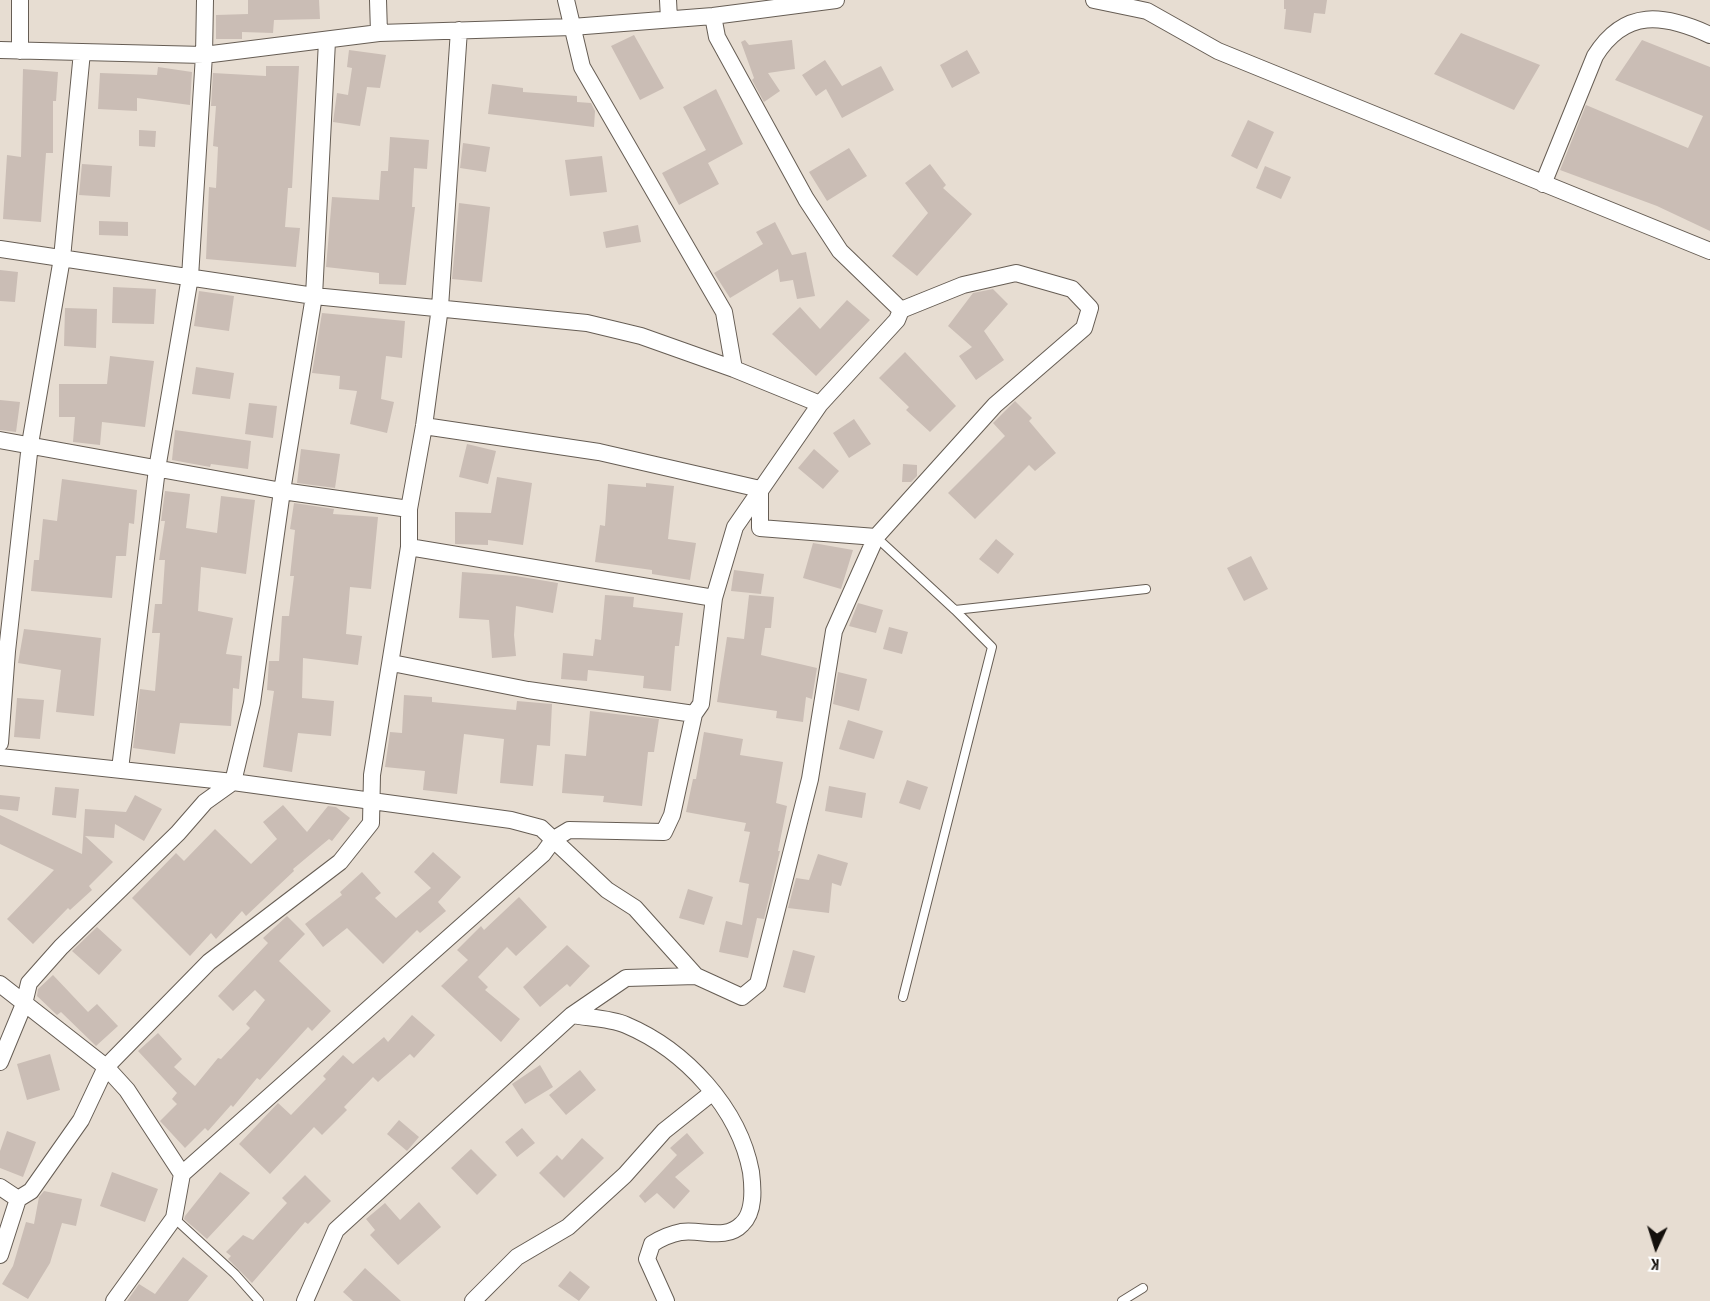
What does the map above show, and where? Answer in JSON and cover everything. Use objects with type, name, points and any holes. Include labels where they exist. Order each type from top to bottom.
[{"type":"street","points":[[20,0],[20,51]]},
{"type":"street","points":[[120,769],[157,469],[190,277],[204,55],[205,0]]},
{"type":"street","points":[[378,0],[379,33]]},
{"type":"street","points":[[567,0],[582,67],[724,312],[734,369]]},
{"type":"street","points":[[668,0],[669,19]]},
{"type":"street","points":[[0,50],[204,55],[379,33],[572,27],[713,15],[836,0]]},
{"type":"street","points":[[1094,0],[1147,11],[1218,51],[1710,251]]},
{"type":"street","points":[[713,15],[717,37],[806,199],[840,251],[900,310]]},
{"type":"street","points":[[1543,184],[1595,56],[1608,38],[1629,24],[1656,18],[1683,22],[1710,34]]},
{"type":"street","points":[[0,1255],[18,1198],[31,1191],[81,1120],[106,1066],[208,962],[340,862],[371,823],[372,775],[392,663],[409,547],[409,509],[424,426],[440,307],[459,30]]},
{"type":"street","points":[[0,1062],[24,1004],[29,983],[61,947],[178,833],[205,802],[233,782],[252,703],[282,491],[314,296],[327,41]]},
{"type":"street","points":[[0,743],[3,651],[30,444],[62,258],[82,52]]},
{"type":"street","points":[[0,249],[314,296],[587,322],[641,336],[734,369],[819,404]]},
{"type":"street","points":[[0,757],[233,782],[511,820],[541,828],[607,890],[635,908],[696,976],[742,997],[758,984],[810,779],[834,631],[876,537],[995,405],[1084,328],[1090,308],[1072,289],[1016,273],[963,285],[900,310]]},
{"type":"street","points":[[114,1301],[174,1218],[182,1174],[543,854],[554,839],[569,830],[664,832],[672,815],[694,714],[701,704],[714,598],[735,527],[819,404],[897,320],[900,310]]},
{"type":"street","points":[[424,426],[599,452],[760,489]]},
{"type":"street","points":[[0,440],[282,491],[409,509]]},
{"type":"street","points":[[760,489],[760,528],[876,537]]},
{"type":"street","points":[[409,547],[714,598]]},
{"type":"street","points":[[392,663],[528,690],[694,714]]},
{"type":"street","points":[[305,1301],[336,1230],[572,1015],[626,978],[696,976]]},
{"type":"street","points":[[0,984],[106,1066],[128,1090],[182,1174]]},
{"type":"street","points":[[572,1015],[625,1024],[664,1047],[704,1079],[747,1153],[753,1184],[751,1209],[743,1224],[729,1233],[683,1232],[663,1237],[652,1244],[647,1259],[666,1301]]},
{"type":"street","points":[[473,1301],[517,1257],[568,1227],[625,1175],[664,1131],[712,1092]]},
{"type":"street","points":[[0,1187],[18,1198]]},
{"type":"lane","points":[[876,537],[956,610],[992,647],[903,997]]},
{"type":"lane","points":[[956,610],[1146,589]]},
{"type":"lane","points":[[174,1218],[235,1274],[259,1301]]},
{"type":"lane","points":[[1122,1301],[1143,1288]]},
{"type":"building","points":[[248,0],[319,0],[320,19],[274,20],[273,33],[242,32],[242,39],[216,39],[216,15],[248,14]]},
{"type":"building","points":[[1284,0],[1327,0],[1325,14],[1314,13],[1311,33],[1284,29],[1286,9],[1284,9]]},
{"type":"building","points":[[1461,33],[1540,65],[1514,110],[1434,74]]},
{"type":"building","points":[[634,35],[664,88],[640,100],[611,46]]},
{"type":"building","points":[[745,40],[749,45],[792,40],[795,69],[768,73],[780,91],[764,102],[752,80],[754,78],[741,42]]},
{"type":"building","points":[[1642,40],[1710,67],[1710,231],[1657,206],[1560,170],[1586,105],[1688,148],[1703,116],[1615,80]]},
{"type":"building","points":[[349,50],[386,55],[380,88],[367,87],[360,126],[333,122],[337,93],[348,95],[352,68],[347,67]]},
{"type":"building","points":[[967,50],[980,73],[952,88],[940,65]]},
{"type":"building","points":[[825,60],[842,86],[881,66],[894,90],[842,118],[826,89],[816,96],[802,75]]},
{"type":"building","points":[[266,66],[299,66],[292,188],[288,188],[285,227],[300,228],[296,267],[206,259],[209,187],[216,188],[218,147],[213,146],[216,106],[211,106],[213,73],[266,76]]},
{"type":"building","points":[[158,67],[192,72],[190,105],[137,98],[137,111],[98,109],[100,73],[157,75]]},
{"type":"building","points":[[23,69],[58,72],[56,101],[53,101],[53,153],[46,153],[41,222],[3,219],[7,155],[21,157]]},
{"type":"building","points":[[492,84],[523,88],[523,92],[577,96],[577,102],[591,103],[595,111],[594,127],[488,114]]},
{"type":"building","points":[[716,89],[743,144],[708,163],[719,184],[679,205],[662,173],[706,150],[683,107]]},
{"type":"building","points":[[1248,120],[1274,132],[1257,169],[1231,156]]},
{"type":"building","points":[[139,130],[156,131],[155,147],[139,146]]},
{"type":"building","points":[[390,137],[429,140],[427,169],[414,168],[412,207],[415,207],[406,285],[379,284],[379,273],[326,267],[332,197],[379,200],[381,171],[388,171]]},
{"type":"building","points":[[463,143],[490,147],[486,172],[460,168]]},
{"type":"building","points":[[849,148],[867,176],[827,201],[809,172]]},
{"type":"building","points":[[602,156],[607,192],[570,196],[565,160]]},
{"type":"building","points":[[82,164],[112,166],[110,197],[79,195]]},
{"type":"building","points":[[930,164],[946,185],[943,188],[972,214],[917,276],[892,256],[928,213],[905,183]]},
{"type":"building","points":[[1265,166],[1291,177],[1281,199],[1256,188]]},
{"type":"building","points":[[459,203],[490,207],[482,282],[452,279]]},
{"type":"building","points":[[99,221],[128,222],[128,236],[99,235]]},
{"type":"building","points":[[775,222],[792,255],[806,252],[815,296],[797,299],[793,280],[780,282],[778,269],[730,298],[714,273],[763,244],[756,232]]},
{"type":"building","points":[[638,225],[641,242],[606,248],[603,232]]},
{"type":"building","points":[[0,270],[18,272],[15,302],[0,301]]},
{"type":"building","points":[[113,287],[156,289],[154,324],[112,323]]},
{"type":"building","points":[[993,289],[1008,304],[984,331],[1004,360],[976,380],[959,356],[972,347],[948,326],[973,293]]},
{"type":"building","points":[[199,291],[234,296],[229,331],[194,326]]},
{"type":"building","points":[[847,300],[870,320],[816,376],[772,334],[800,307],[820,329]]},
{"type":"building","points":[[65,308],[97,309],[96,348],[64,346]]},
{"type":"building","points":[[322,313],[405,321],[402,358],[386,356],[381,399],[394,402],[387,433],[350,424],[357,391],[339,389],[340,376],[312,373]]},
{"type":"building","points":[[905,352],[956,406],[930,432],[906,410],[909,407],[879,378]]},
{"type":"building","points":[[110,356],[154,361],[145,427],[102,422],[100,445],[73,442],[75,417],[59,417],[59,384],[107,384]]},
{"type":"building","points":[[196,367],[234,373],[230,399],[192,394]]},
{"type":"building","points":[[0,400],[20,402],[16,432],[0,430]]},
{"type":"building","points":[[1015,401],[1032,418],[1029,421],[1056,453],[1035,471],[1029,465],[975,519],[948,493],[1005,436],[993,423]]},
{"type":"building","points":[[249,403],[277,406],[273,438],[245,434]]},
{"type":"building","points":[[854,419],[871,444],[849,458],[833,433]]},
{"type":"building","points":[[175,430],[251,441],[248,469],[211,464],[210,467],[172,460]]},
{"type":"building","points":[[467,444],[496,451],[488,484],[459,477]]},
{"type":"building","points":[[301,449],[340,454],[335,488],[297,483]]},
{"type":"building","points":[[814,449],[839,471],[823,489],[798,468]]},
{"type":"building","points":[[903,464],[917,465],[917,476],[911,482],[902,482]]},
{"type":"building","points":[[497,477],[532,483],[523,545],[488,540],[488,545],[455,544],[455,512],[491,513]]},
{"type":"building","points":[[62,479],[137,490],[134,524],[129,523],[126,556],[116,556],[112,598],[31,591],[34,560],[39,560],[43,519],[57,521]]},
{"type":"building","points":[[646,483],[674,486],[668,539],[696,543],[690,580],[652,574],[652,570],[595,562],[600,525],[605,526],[608,484],[646,487]]},
{"type":"building","points":[[165,491],[190,494],[186,528],[217,533],[221,496],[255,500],[246,574],[201,567],[198,611],[233,618],[226,654],[242,656],[239,689],[233,688],[231,726],[180,723],[175,754],[133,748],[140,689],[155,691],[160,633],[152,633],[155,604],[162,604],[165,560],[159,560],[165,521],[161,521]]},
{"type":"building","points":[[294,503],[334,509],[333,514],[378,517],[371,589],[350,587],[346,634],[362,636],[358,665],[303,658],[302,698],[334,701],[331,736],[298,733],[292,772],[263,767],[274,691],[267,690],[269,661],[279,661],[282,616],[289,616],[294,576],[290,576],[295,530],[290,529]]},
{"type":"building","points":[[996,539],[1014,554],[998,574],[979,559]]},
{"type":"building","points":[[813,543],[853,550],[841,589],[803,578]]},
{"type":"building","points":[[1251,556],[1268,589],[1244,601],[1227,568]]},
{"type":"building","points":[[734,570],[764,574],[761,594],[731,591]]},
{"type":"building","points":[[462,572],[516,576],[558,583],[553,613],[516,606],[514,635],[516,656],[492,658],[489,620],[459,618]]},
{"type":"building","points":[[605,595],[634,597],[633,607],[683,613],[679,646],[675,646],[671,691],[643,688],[644,676],[588,670],[587,681],[561,679],[563,653],[593,656],[595,639],[601,640]]},
{"type":"building","points":[[749,595],[774,597],[771,628],[765,628],[761,655],[817,668],[812,699],[806,697],[803,722],[776,718],[777,711],[717,702],[727,637],[744,639]]},
{"type":"building","points":[[858,603],[883,610],[876,633],[849,626]]},
{"type":"building","points":[[889,627],[908,632],[902,654],[883,649]]},
{"type":"building","points":[[24,629],[101,638],[94,716],[56,712],[61,670],[18,663]]},
{"type":"building","points":[[838,672],[867,679],[859,711],[833,704]]},
{"type":"building","points":[[404,695],[432,697],[432,702],[516,710],[517,701],[552,704],[550,746],[537,745],[533,786],[500,783],[504,739],[464,734],[457,794],[423,790],[425,771],[385,767],[390,732],[402,733]]},
{"type":"building","points":[[17,698],[44,700],[40,739],[14,737]]},
{"type":"building","points":[[590,711],[659,719],[654,752],[648,752],[642,806],[603,802],[604,796],[562,793],[565,754],[586,756]]},
{"type":"building","points":[[848,720],[883,731],[874,759],[839,749]]},
{"type":"building","points":[[704,732],[743,739],[740,755],[783,762],[776,803],[787,806],[778,851],[780,851],[764,919],[757,918],[748,958],[719,952],[726,921],[742,925],[749,884],[739,882],[750,832],[744,831],[746,823],[686,812],[693,779],[696,779]]},
{"type":"building","points":[[907,780],[928,787],[920,810],[899,803]]},
{"type":"building","points":[[829,786],[866,793],[862,818],[825,811]]},
{"type":"building","points":[[55,787],[79,789],[76,818],[52,815]]},
{"type":"building","points":[[0,795],[20,797],[18,811],[0,809]]},
{"type":"building","points":[[135,795],[162,809],[144,841],[115,824],[114,838],[85,836],[113,862],[89,886],[92,890],[70,910],[68,908],[33,944],[7,919],[54,870],[0,844],[0,815],[82,854],[85,809],[126,812]]},
{"type":"building","points":[[283,805],[307,832],[328,806],[336,807],[350,818],[332,841],[329,839],[293,869],[294,871],[246,916],[242,911],[216,939],[211,933],[190,956],[132,898],[176,853],[184,861],[215,829],[251,864],[277,839],[263,822]]},
{"type":"building","points":[[433,852],[461,877],[438,902],[446,911],[420,933],[417,930],[383,964],[347,928],[323,947],[305,924],[342,895],[340,892],[362,872],[381,893],[375,898],[396,918],[431,888],[414,872]]},
{"type":"building","points":[[818,854],[848,863],[841,886],[832,883],[829,913],[788,908],[796,878],[809,880]]},
{"type":"building","points":[[688,889],[713,897],[704,925],[679,918]]},
{"type":"building","points":[[519,897],[547,927],[516,956],[507,947],[478,977],[488,987],[485,990],[520,1019],[501,1042],[441,986],[468,960],[457,950],[481,926],[484,930]]},
{"type":"building","points":[[287,916],[305,934],[279,961],[331,1011],[312,1031],[308,1027],[260,1080],[257,1078],[233,1107],[231,1105],[208,1131],[205,1128],[185,1148],[160,1121],[177,1104],[172,1099],[177,1093],[138,1051],[158,1033],[182,1059],[174,1067],[195,1086],[218,1058],[221,1059],[250,1028],[246,1024],[265,1000],[255,990],[233,1011],[218,996],[268,943],[263,938]]},
{"type":"building","points":[[97,927],[122,950],[99,975],[72,951]]},
{"type":"building","points":[[567,945],[590,966],[570,987],[567,984],[540,1007],[523,987]]},
{"type":"building","points":[[793,950],[815,956],[805,993],[783,987]]},
{"type":"building","points":[[53,975],[88,1012],[97,1004],[118,1026],[96,1046],[61,1012],[57,1015],[37,996],[38,989]]},
{"type":"building","points":[[412,1015],[435,1035],[414,1058],[410,1054],[378,1082],[373,1077],[344,1107],[347,1110],[322,1135],[314,1127],[270,1174],[239,1144],[278,1103],[291,1115],[326,1079],[323,1076],[343,1055],[353,1064],[384,1037],[388,1042]]},
{"type":"building","points":[[50,1054],[60,1090],[27,1100],[17,1064]]},
{"type":"building","points":[[540,1065],[553,1087],[525,1104],[512,1084]]},
{"type":"building","points":[[580,1070],[596,1090],[566,1115],[549,1095]]},
{"type":"building","points":[[399,1120],[419,1137],[407,1151],[387,1134]]},
{"type":"building","points":[[522,1128],[535,1143],[517,1157],[505,1142]]},
{"type":"building","points":[[7,1131],[36,1142],[23,1177],[0,1168],[0,1151]]},
{"type":"building","points":[[687,1133],[704,1153],[675,1177],[690,1191],[674,1209],[657,1193],[645,1203],[639,1196],[677,1155],[670,1148]]},
{"type":"building","points":[[582,1138],[604,1158],[564,1198],[539,1173],[557,1155],[562,1160]]},
{"type":"building","points":[[471,1149],[497,1175],[477,1195],[451,1168]]},
{"type":"building","points":[[112,1172],[158,1189],[145,1222],[100,1206]]},
{"type":"building","points":[[220,1172],[250,1193],[207,1239],[184,1219]]},
{"type":"building","points":[[305,1175],[331,1201],[308,1224],[305,1222],[252,1283],[228,1259],[231,1256],[226,1252],[243,1235],[253,1240],[287,1203],[282,1198]]},
{"type":"building","points":[[44,1191],[82,1199],[76,1226],[62,1223],[50,1263],[28,1299],[2,1284],[13,1266],[26,1222],[34,1224],[39,1197]]},
{"type":"building","points":[[419,1202],[441,1227],[398,1265],[370,1235],[375,1230],[366,1219],[385,1203],[400,1220]]},
{"type":"building","points":[[183,1257],[208,1276],[188,1301],[127,1301],[139,1284],[155,1294]]},
{"type":"building","points":[[365,1268],[401,1301],[353,1301],[343,1292]]},
{"type":"building","points":[[570,1271],[590,1287],[579,1301],[558,1286]]}]
